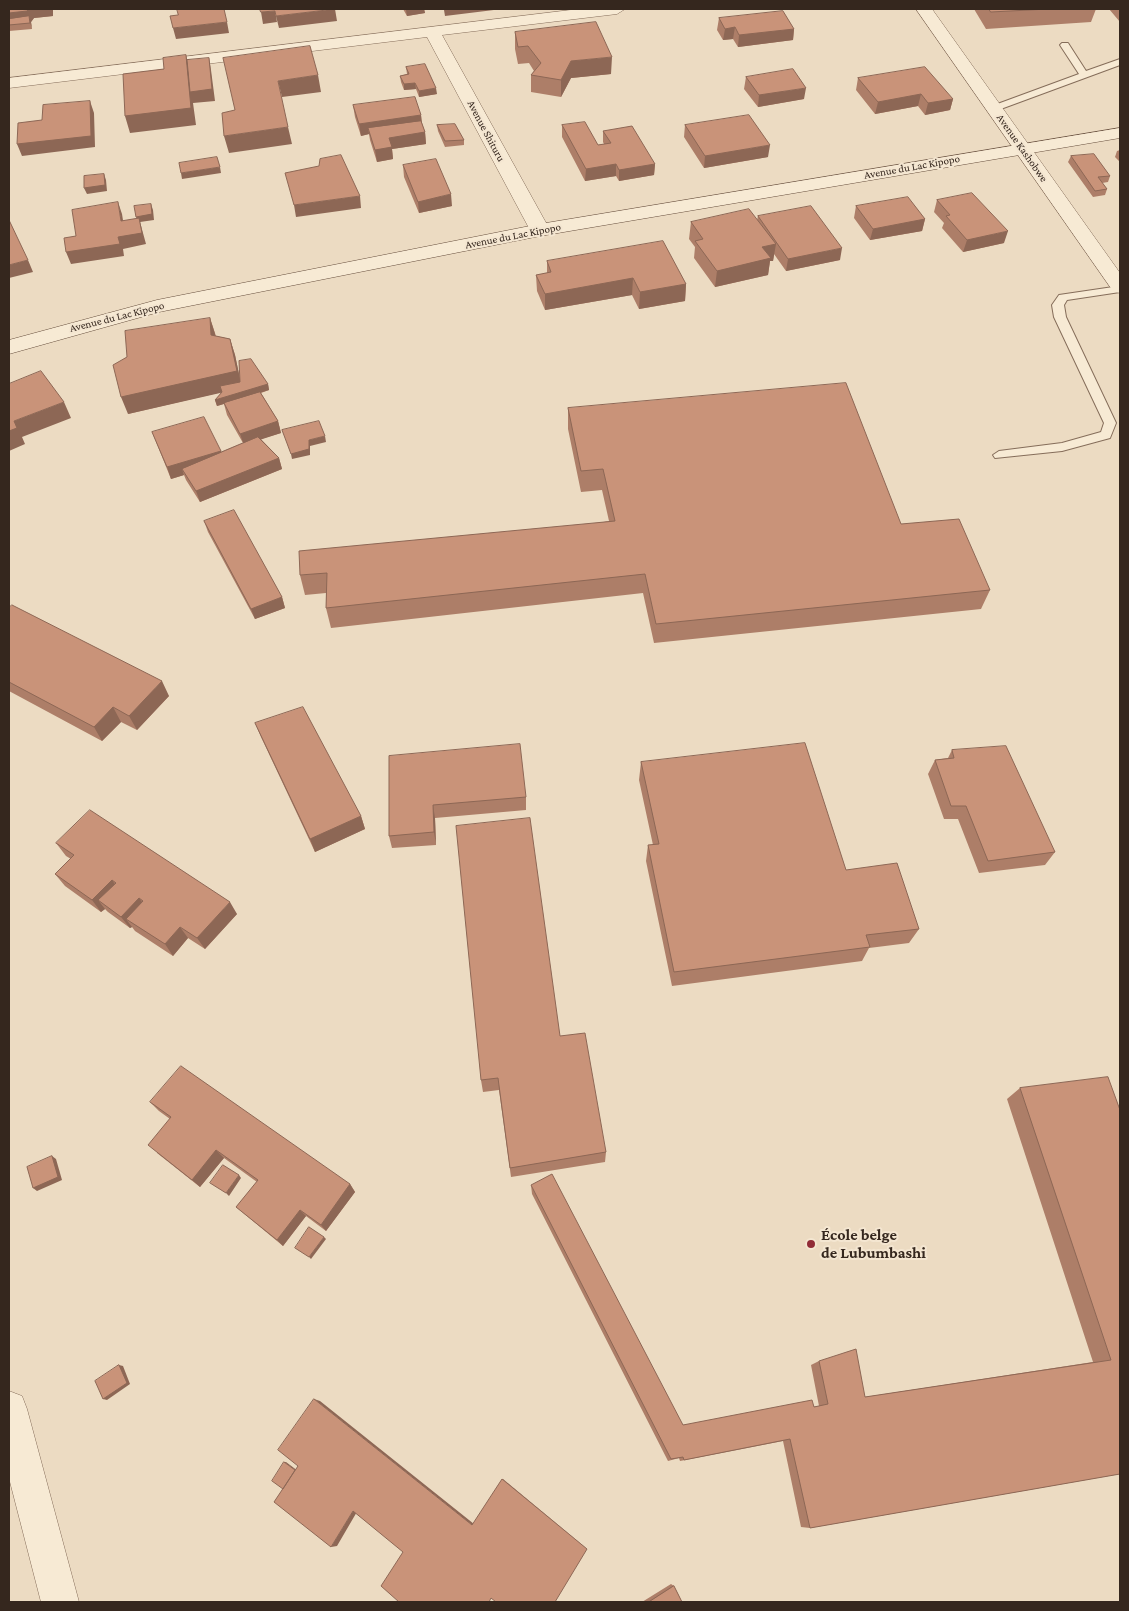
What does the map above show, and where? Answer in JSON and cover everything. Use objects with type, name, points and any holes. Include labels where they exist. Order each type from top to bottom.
[{"type":"street","points":[[9,83],[617,9]]},
{"type":"street","name":"Avenue Kashobwe","points":[[924,9],[1120,288]]},
{"type":"street","name":"Avenue Shituru","points":[[432,31],[540,230]]},
{"type":"street","name":"Avenue du Lac Kipopo","points":[[9,347],[157,306],[540,230],[1120,133]]},
{"type":"street","points":[[9,1409],[60,1602]]},
{"type":"lane","points":[[1065,45],[1085,76]]},
{"type":"lane","points":[[995,108],[1120,62]]},
{"type":"lane","points":[[998,455],[1062,447],[1106,435],[1110,423],[1060,317],[1058,305],[1063,297],[1120,288]]},
{"type":"building","points":[[9,9],[29,9],[27,11],[9,13]]},
{"type":"building","points":[[177,9],[224,9],[227,22],[173,28],[170,16],[178,15]]},
{"type":"building","points":[[260,9],[335,9],[276,16],[275,11],[261,12]]},
{"type":"building","points":[[989,9],[1048,9],[991,12]]},
{"type":"building","points":[[783,11],[794,29],[739,35],[735,27],[725,29],[719,18]]},
{"type":"building","points":[[29,16],[30,23],[9,25],[9,19]]},
{"type":"building","points":[[596,22],[612,57],[571,61],[561,80],[531,75],[541,63],[528,46],[518,47],[515,32]]},
{"type":"building","points":[[310,46],[318,75],[278,81],[288,127],[224,136],[222,113],[235,110],[223,58]]},
{"type":"building","points":[[186,55],[191,108],[125,116],[123,74],[164,69],[163,58]]},
{"type":"building","points":[[209,58],[212,89],[190,92],[187,60]]},
{"type":"building","points":[[425,64],[436,88],[419,91],[415,83],[404,84],[400,76],[409,74],[406,67]]},
{"type":"building","points":[[925,67],[953,99],[928,103],[921,94],[878,102],[858,78]]},
{"type":"building","points":[[793,69],[806,88],[759,95],[746,77]]},
{"type":"building","points":[[415,97],[421,115],[359,124],[353,105]]},
{"type":"building","points":[[90,101],[91,136],[17,144],[18,123],[42,120],[43,105]]},
{"type":"building","points":[[749,115],[770,145],[705,156],[685,125]]},
{"type":"building","points":[[421,121],[425,132],[389,138],[392,147],[375,150],[368,128]]},
{"type":"building","points":[[585,122],[598,145],[611,143],[603,131],[632,126],[655,164],[619,170],[616,164],[586,169],[562,125]]},
{"type":"building","points":[[455,124],[464,140],[445,141],[437,125]]},
{"type":"building","points":[[1094,154],[1110,176],[1098,177],[1107,189],[1095,191],[1071,156]]},
{"type":"building","points":[[341,155],[360,196],[294,205],[285,173],[319,166],[320,159]]},
{"type":"building","points":[[217,157],[220,167],[181,173],[179,163]]},
{"type":"building","points":[[436,159],[451,194],[418,202],[403,165]]},
{"type":"building","points":[[104,174],[105,185],[84,188],[84,176]]},
{"type":"building","points":[[972,193],[1008,231],[967,240],[946,216],[950,215],[937,200]]},
{"type":"building","points":[[908,197],[925,219],[873,229],[856,206]]},
{"type":"building","points":[[118,202],[121,221],[139,218],[142,233],[118,237],[120,244],[66,252],[64,238],[76,236],[72,210]]},
{"type":"building","points":[[151,204],[152,214],[136,217],[134,206]]},
{"type":"building","points":[[811,206],[842,248],[788,259],[758,216]]},
{"type":"building","points":[[749,209],[776,244],[762,247],[771,258],[717,271],[695,241],[703,239],[691,222]]},
{"type":"building","points":[[9,220],[28,260],[9,265]]},
{"type":"building","points":[[663,241],[686,284],[640,292],[633,278],[545,294],[536,275],[551,272],[547,261]]},
{"type":"building","points":[[210,318],[211,335],[230,339],[237,371],[121,397],[113,365],[127,357],[125,331]]},
{"type":"building","points":[[251,359],[268,384],[215,400],[222,392],[220,386],[240,382],[239,361]]},
{"type":"building","points":[[41,371],[64,402],[14,421],[17,428],[9,431],[9,384]]},
{"type":"building","points":[[846,383],[901,524],[959,519],[990,590],[656,624],[645,574],[326,608],[327,573],[300,575],[299,551],[615,521],[603,469],[581,471],[568,408]]},
{"type":"building","points":[[260,392],[278,421],[240,434],[224,403]]},
{"type":"building","points":[[204,417],[221,451],[167,467],[152,432]]},
{"type":"building","points":[[319,421],[325,436],[309,440],[309,449],[291,454],[282,430]]},
{"type":"building","points":[[258,437],[279,458],[196,491],[182,469]]},
{"type":"building","points":[[234,510],[282,597],[251,609],[204,521]]},
{"type":"building","points":[[12,605],[162,681],[129,716],[113,707],[94,727],[9,682],[9,608]]},
{"type":"building","points":[[303,707],[361,816],[310,839],[255,723]]},
{"type":"building","points":[[805,743],[846,870],[897,863],[919,929],[866,935],[870,947],[674,972],[648,845],[659,844],[641,762]]},
{"type":"building","points":[[520,744],[526,797],[433,805],[434,832],[389,836],[389,756]]},
{"type":"building","points":[[1006,746],[1055,852],[988,861],[966,806],[951,806],[935,760],[954,758],[952,750]]},
{"type":"building","points":[[90,810],[230,902],[197,938],[180,927],[165,944],[126,919],[143,901],[139,898],[121,917],[98,900],[116,883],[112,880],[92,900],[55,874],[74,855],[56,843]]},
{"type":"building","points":[[530,818],[560,1036],[585,1033],[606,1152],[510,1168],[498,1078],[481,1080],[456,826]]},
{"type":"building","points":[[181,1066],[350,1184],[321,1225],[300,1210],[277,1240],[236,1207],[258,1180],[216,1150],[192,1180],[148,1145],[171,1117],[150,1102]]},
{"type":"building","points":[[1108,1077],[1120,1110],[1120,1474],[810,1528],[790,1439],[684,1460],[683,1457],[671,1459],[531,1185],[552,1174],[683,1425],[812,1400],[814,1407],[828,1404],[819,1361],[856,1349],[865,1397],[1111,1360],[1020,1088]]},
{"type":"building","points":[[52,1156],[58,1177],[33,1188],[27,1167]]},
{"type":"building","points":[[223,1165],[239,1175],[226,1193],[210,1183]]},
{"type":"building","points":[[309,1227],[324,1237],[309,1257],[295,1248]]},
{"type":"building","points":[[119,1365],[127,1383],[103,1399],[95,1381]]},
{"type":"building","points":[[314,1399],[472,1525],[502,1479],[587,1549],[555,1602],[496,1602],[491,1598],[489,1602],[399,1602],[381,1586],[403,1552],[353,1511],[331,1547],[274,1502],[298,1466],[278,1450]]},
{"type":"building","points":[[284,1462],[295,1470],[283,1489],[272,1481]]},
{"type":"building","points":[[674,1586],[682,1602],[649,1602]]},
{"type":"place","name":"École belge de Lubumbashi","points":[[811,1244]]}]
